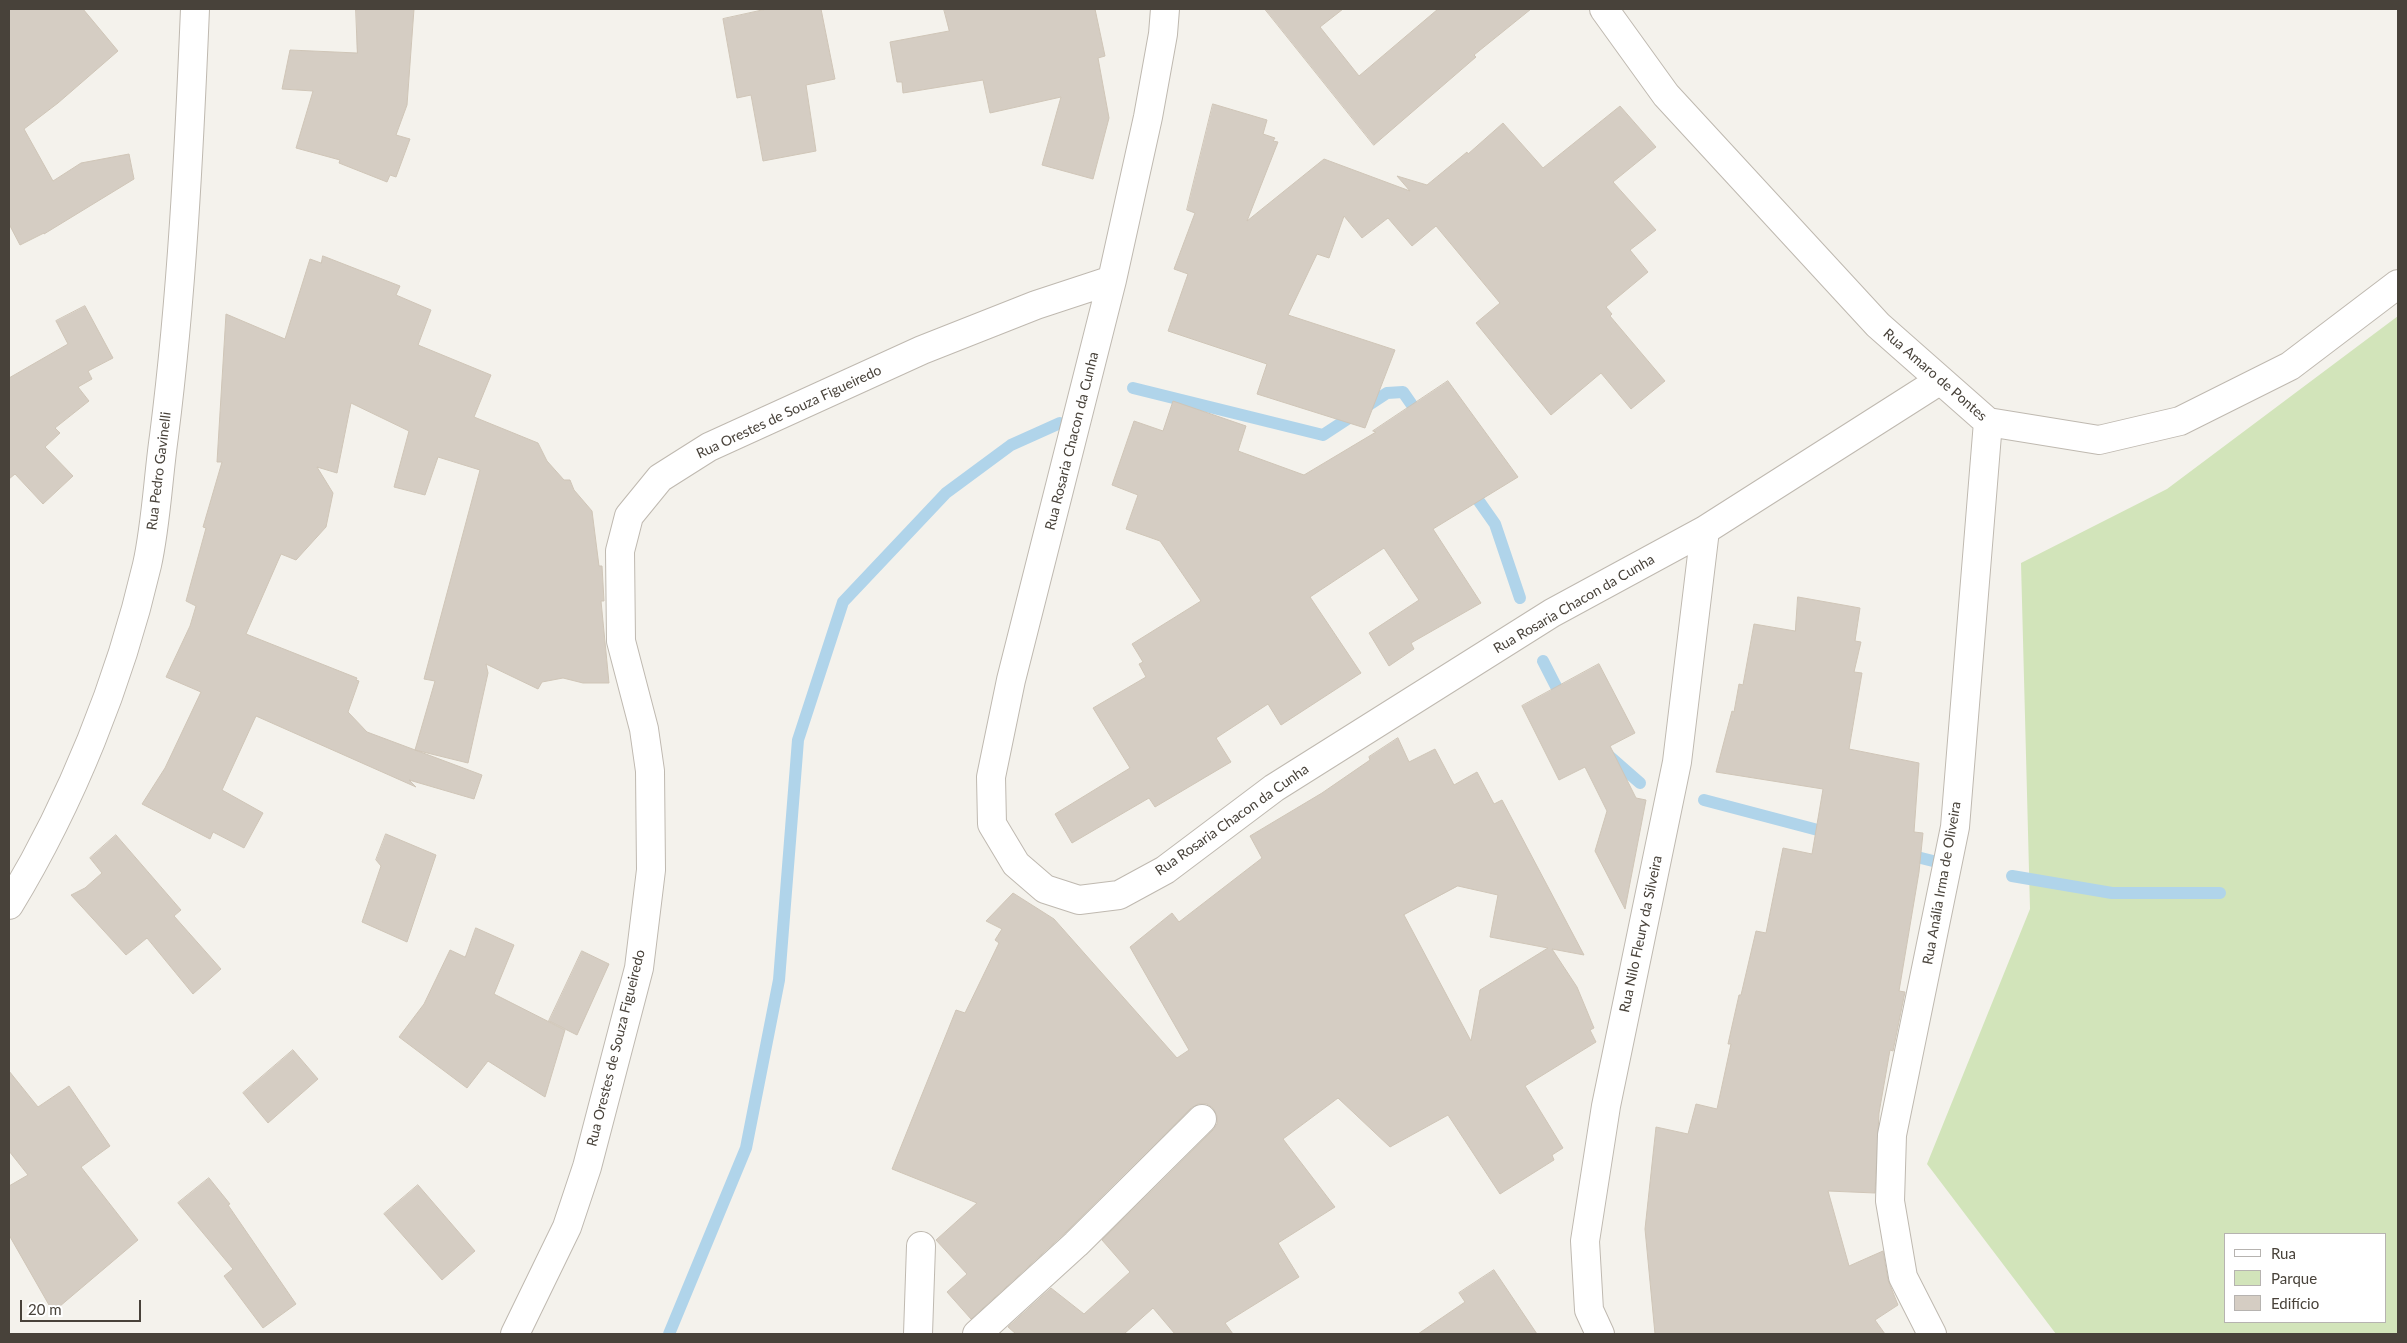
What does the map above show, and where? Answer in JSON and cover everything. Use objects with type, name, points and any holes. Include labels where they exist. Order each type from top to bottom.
[{"type":"street","name":"Rua Pedro Gavinelli","points":[[9,905],[79,774],[116,671],[147,564],[176,341],[187,199],[195,9]]},
{"type":"street","name":"Rua Rosaria Chacon da Cunha","points":[[1164,9],[1164,34],[1148,117],[1112,280],[1011,680],[991,777],[992,824],[1016,864],[1045,889],[1079,900],[1118,895],[1164,870],[1274,788],[1543,619],[1705,530],[1939,381]]},
{"type":"street","name":"Rua Amaro de Pontes","points":[[1604,9],[1666,95],[1878,325],[1939,381],[1988,422],[2099,440],[2180,421],[2290,366],[2398,284]]},
{"type":"street","name":"Rua Orestes de Souza Figueiredo","points":[[516,1334],[567,1226],[587,1167],[639,968],[651,870],[651,780],[644,729],[622,641],[620,551],[629,516],[660,478],[709,446],[922,350],[1036,305],[1112,280]]},
{"type":"street","name":"Rua Anália Irma de Oliveira","points":[[1932,1334],[1904,1277],[1890,1201],[1892,1135],[1955,827],[1988,422]]},
{"type":"street","name":"Rua Nilo Fleury da Silveira","points":[[1600,1334],[1589,1310],[1585,1241],[1606,1106],[1677,762],[1705,530]]},
{"type":"street","points":[[977,1334],[1070,1250],[1202,1119]]},
{"type":"street","points":[[918,1334],[921,1246]]},
{"type":"green space","points":[[2398,316],[2398,1334],[2056,1334],[1927,1164],[2030,909],[2021,563],[2167,489]]},
{"type":"building","points":[[9,9],[83,9],[118,51],[58,103],[24,129],[53,181],[81,163],[129,154],[134,179],[44,234],[20,245],[9,224]]},
{"type":"building","points":[[356,9],[414,9],[407,105],[396,135],[410,139],[396,177],[390,175],[387,182],[339,163],[340,160],[296,148],[313,91],[282,89],[290,50],[357,53]]},
{"type":"building","points":[[767,9],[821,9],[835,79],[806,85],[816,151],[763,161],[751,95],[737,98],[723,19]]},
{"type":"building","points":[[944,9],[1095,9],[1105,56],[1098,58],[1109,118],[1093,179],[1042,165],[1061,97],[990,113],[983,80],[903,93],[902,82],[897,82],[890,42],[949,31]]},
{"type":"building","points":[[1265,9],[1343,9],[1320,27],[1359,76],[1438,9],[1531,9],[1474,55],[1476,57],[1374,145]]},
{"type":"building","points":[[1213,104],[1267,120],[1263,134],[1275,138],[1273,141],[1278,142],[1247,221],[1324,159],[1410,191],[1397,176],[1427,185],[1467,152],[1468,154],[1503,123],[1543,168],[1620,106],[1656,147],[1613,182],[1656,230],[1630,250],[1648,272],[1606,307],[1612,314],[1610,316],[1665,381],[1631,409],[1601,373],[1551,415],[1476,323],[1500,303],[1436,226],[1412,246],[1388,218],[1362,238],[1344,216],[1329,258],[1317,254],[1288,315],[1395,350],[1365,428],[1257,394],[1267,364],[1168,331],[1188,274],[1174,269],[1195,213],[1187,210]]},
{"type":"building","points":[[323,256],[400,286],[396,295],[431,310],[418,345],[491,375],[474,417],[538,443],[547,461],[564,480],[570,480],[574,490],[592,511],[599,566],[602,566],[604,601],[601,601],[609,683],[583,683],[563,678],[542,682],[538,689],[486,664],[488,673],[468,763],[415,750],[482,775],[474,799],[409,780],[416,787],[256,716],[222,790],[263,813],[244,848],[213,832],[210,839],[142,804],[165,768],[201,692],[166,677],[190,626],[196,606],[186,601],[206,528],[203,527],[222,462],[217,462],[226,314],[285,339],[310,259],[321,263]],"holes":[[[351,403],[409,431],[394,487],[425,495],[438,457],[480,470],[424,679],[435,681],[415,750],[367,732],[348,712],[359,681],[356,680],[357,678],[246,634],[281,554],[296,560],[326,527],[333,493],[317,467],[337,473]]]},
{"type":"building","points":[[85,306],[113,358],[88,371],[92,379],[78,387],[89,401],[55,428],[60,433],[45,447],[73,476],[43,504],[15,474],[9,479],[9,378],[68,344],[56,321]]},
{"type":"building","points":[[1448,381],[1518,477],[1433,529],[1481,603],[1411,643],[1414,649],[1389,666],[1369,633],[1419,600],[1384,548],[1310,597],[1361,673],[1281,725],[1268,704],[1216,738],[1231,762],[1155,807],[1149,798],[1072,843],[1055,814],[1130,768],[1093,708],[1146,677],[1139,664],[1143,662],[1132,644],[1201,601],[1160,541],[1126,529],[1138,495],[1112,485],[1134,421],[1163,431],[1173,401],[1246,426],[1238,451],[1304,475],[1376,432],[1373,431]]},
{"type":"building","points":[[1798,597],[1860,608],[1855,641],[1861,642],[1854,672],[1862,673],[1849,749],[1919,763],[1914,832],[1923,833],[1919,872],[1899,991],[1905,992],[1893,1051],[1890,1050],[1879,1113],[1875,1193],[1828,1191],[1849,1266],[1883,1251],[1888,1280],[1898,1305],[1875,1320],[1885,1334],[1655,1334],[1645,1229],[1656,1127],[1688,1134],[1696,1104],[1717,1109],[1731,1044],[1728,1044],[1739,995],[1741,995],[1756,931],[1766,933],[1783,848],[1812,854],[1823,789],[1716,772],[1732,711],[1734,712],[1739,684],[1743,685],[1754,624],[1795,631]]},
{"type":"building","points":[[1599,664],[1635,733],[1610,746],[1636,798],[1646,800],[1625,909],[1595,851],[1607,811],[1585,767],[1559,780],[1522,706]]},
{"type":"building","points":[[1398,738],[1409,762],[1435,749],[1454,785],[1477,772],[1494,804],[1502,800],[1584,955],[1552,949],[1577,987],[1594,1028],[1590,1030],[1596,1042],[1525,1086],[1563,1148],[1552,1155],[1554,1160],[1500,1194],[1448,1115],[1390,1147],[1338,1098],[1283,1139],[1335,1207],[1278,1243],[1299,1277],[1225,1323],[1233,1334],[1175,1334],[1153,1308],[1124,1334],[1016,1334],[1008,1327],[1051,1288],[1084,1314],[1130,1272],[1102,1240],[1213,1130],[1217,1124],[1217,1116],[1213,1108],[1207,1104],[1198,1104],[1191,1108],[1065,1233],[971,1319],[947,1292],[967,1274],[936,1240],[977,1203],[892,1169],[956,1010],[965,1013],[999,943],[995,940],[1002,929],[986,921],[1013,893],[1054,919],[1177,1058],[1189,1050],[1130,947],[1172,913],[1179,922],[1262,858],[1250,836],[1322,793],[1370,760],[1369,757]],"holes":[[[1458,886],[1498,895],[1490,937],[1548,948],[1480,990],[1471,1041],[1404,915]]]},
{"type":"building","points":[[386,834],[436,855],[407,942],[362,922],[381,866],[376,860]]},
{"type":"building","points":[[116,835],[181,910],[174,916],[221,969],[193,994],[147,938],[126,955],[71,895],[85,888],[102,873],[90,858]]},
{"type":"building","points":[[476,928],[514,945],[494,994],[565,1030],[545,1097],[488,1061],[467,1088],[399,1037],[424,1004],[450,950],[465,957]]},
{"type":"building","points":[[582,951],[609,964],[577,1035],[549,1021]]},
{"type":"building","points":[[293,1050],[318,1079],[268,1123],[243,1093]]},
{"type":"building","points":[[9,1071],[38,1107],[69,1086],[110,1146],[81,1167],[138,1240],[53,1312],[9,1235],[9,1186],[28,1175],[9,1151]]},
{"type":"building","points":[[209,1178],[230,1204],[228,1205],[296,1304],[263,1328],[224,1276],[233,1269],[178,1203]]},
{"type":"building","points":[[418,1185],[475,1251],[442,1280],[384,1214]]},
{"type":"building","points":[[1494,1270],[1537,1334],[1418,1334],[1465,1302],[1459,1293]]},
{"type":"waterway","points":[[1133,388],[1323,435],[1387,393],[1403,392],[1421,418]]},
{"type":"waterway","points":[[669,1334],[746,1148],[779,980],[798,740],[843,602],[946,493],[1011,445],[1060,423]]},
{"type":"waterway","points":[[1469,487],[1495,524],[1520,598]]},
{"type":"waterway","points":[[1543,661],[1564,702]]},
{"type":"waterway","points":[[1608,755],[1640,783]]},
{"type":"waterway","points":[[1704,800],[1833,834]]},
{"type":"waterway","points":[[1905,854],[1949,865]]},
{"type":"waterway","points":[[2012,876],[2112,893],[2220,893]]}]
